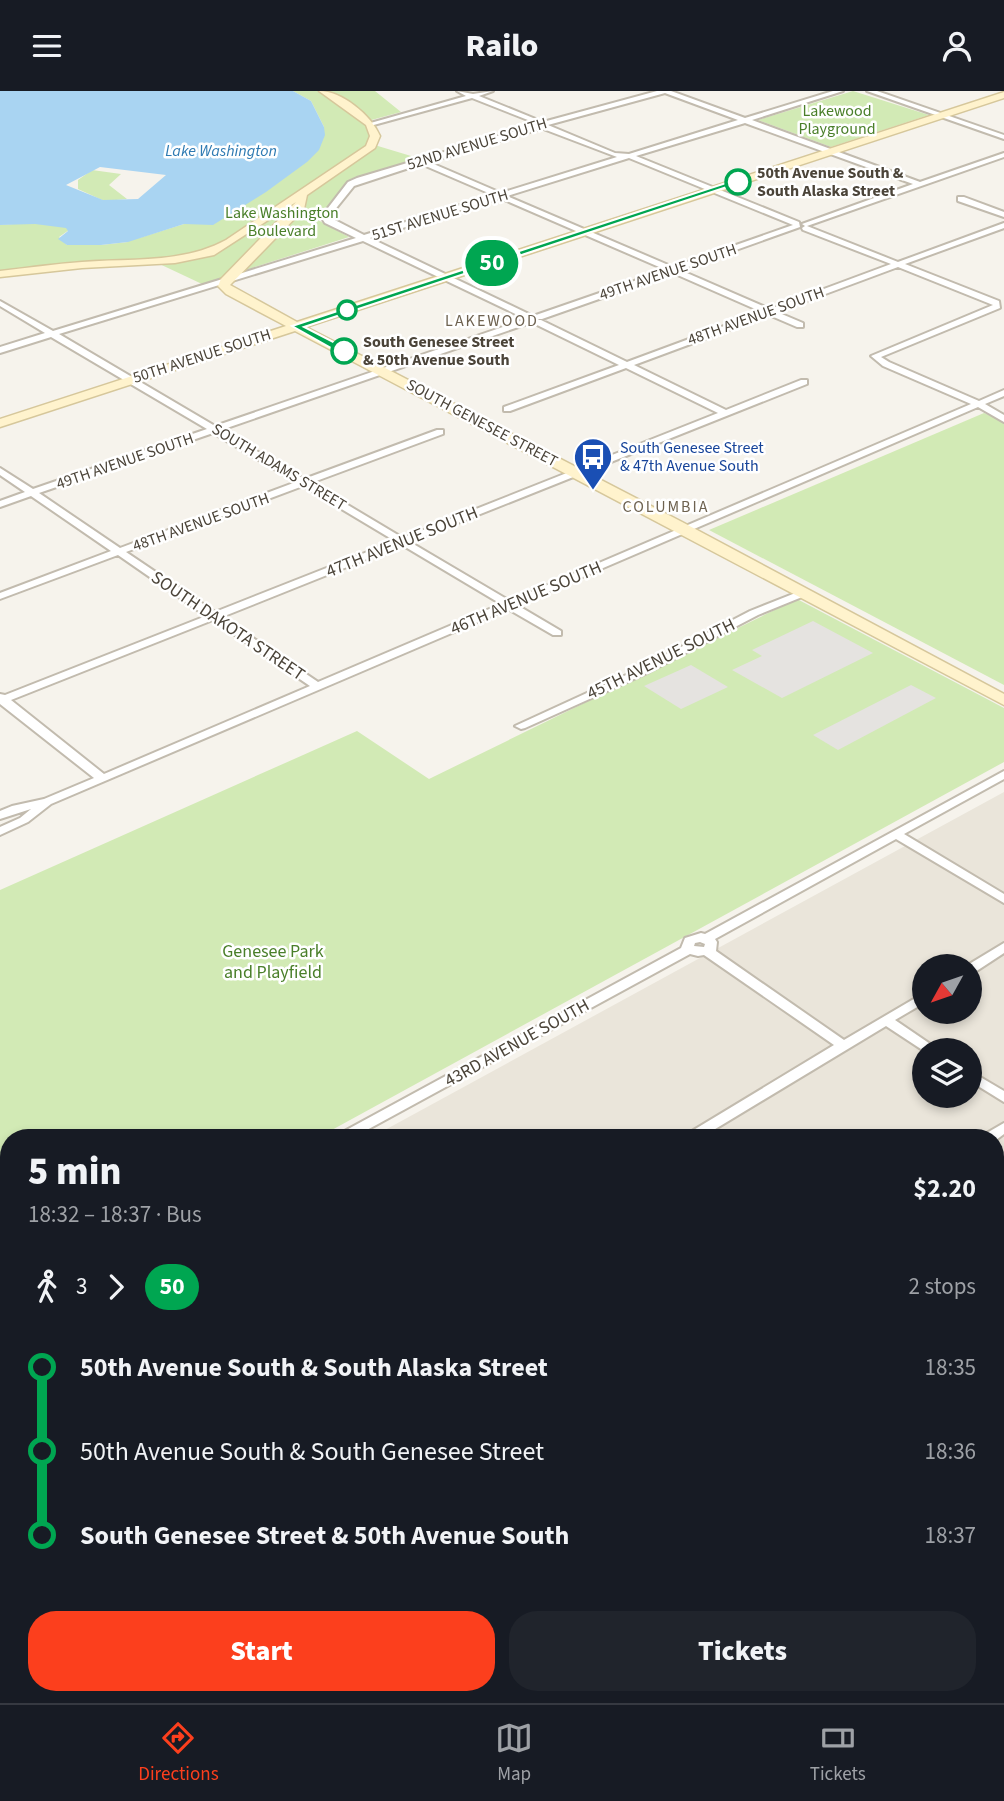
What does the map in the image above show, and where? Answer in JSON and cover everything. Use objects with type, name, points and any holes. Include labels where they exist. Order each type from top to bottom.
[{"type":"street","points":[[0,274],[198,256],[230,243],[370,148],[375,136],[370,124],[324,91]]},
{"type":"street","points":[[460,91],[614,155],[629,156],[796,226],[806,226],[1004,155]]},
{"type":"street","points":[[370,124],[490,91]]},
{"type":"street","points":[[665,91],[920,184]]},
{"type":"street","name":"52ND AVENUE SOUTH","points":[[629,156],[560,127],[560,124],[665,91]]},
{"type":"street","name":"51ST AVENUE SOUTH","points":[[0,350],[840,91]]},
{"type":"street","points":[[870,91],[1004,137]]},
{"type":"street","name":"50TH AVENUE SOUTH","points":[[0,423],[1004,95]]},
{"type":"street","name":"52ND AVENUE SOUTH","points":[[326,215],[355,182],[544,124],[643,98]]},
{"type":"street","points":[[422,162],[800,325]]},
{"type":"street","points":[[225,281],[300,208],[303,203],[302,195]]},
{"type":"street","points":[[961,199],[1004,215]]},
{"type":"street","points":[[326,215],[325,219],[328,221],[363,239],[726,412]]},
{"type":"street","name":"48TH AVENUE SOUTH","points":[[507,409],[1004,225]]},
{"type":"street","name":"49TH AVENUE SOUTH","points":[[0,504],[796,226]]},
{"type":"street","points":[[806,226],[1000,304]]},
{"type":"street","name":"SOUTH GENESEE STREET","points":[[225,281],[224,286],[234,295],[686,530],[1004,700]]},
{"type":"street","name":"SOUTH ADAMS STREET","points":[[0,303],[557,633]]},
{"type":"street","points":[[1000,304],[875,356],[886,364],[978,404],[1004,419]]},
{"type":"street","name":"47TH AVENUE SOUTH","points":[[1,699],[804,382]]},
{"type":"street","name":"46TH AVENUE SOUTH","points":[[0,815],[16,808],[47,802],[1004,393]]},
{"type":"street","name":"48TH AVENUE SOUTH","points":[[0,596],[440,432]]},
{"type":"street","name":"SOUTH DAKOTA STREET","points":[[0,471],[317,686]]},
{"type":"street","name":"45TH AVENUE SOUTH","points":[[521,726],[640,672],[754,613],[803,593]]},
{"type":"street","points":[[1,699],[102,778]]},
{"type":"street","points":[[844,1046],[707,945],[1004,773]]},
{"type":"street","name":"46TH AVENUE SOUTH","points":[[0,831],[24,820],[47,802]]},
{"type":"street","points":[[896,834],[1004,899]]},
{"type":"street","name":"43RD AVENUE SOUTH","points":[[359,1129],[689,949],[698,953],[707,945]]},
{"type":"street","points":[[982,961],[1004,947]]},
{"type":"street","points":[[705,1129],[912,1005]]},
{"type":"street","points":[[887,1021],[913,1038]]},
{"type":"street","points":[[982,1083],[1004,1097]]},
{"type":"shaded area","points":[[813,621],[873,653],[782,698],[732,670],[762,656],[752,650]]},
{"type":"shaded area","points":[[691,665],[728,687],[681,709],[644,686]]},
{"type":"shaded area","points":[[911,685],[936,698],[838,750],[813,735]]},
{"type":"shaded area","points":[[1004,792],[1004,1129],[387,1129]]},
{"type":"green space","name":"Lake Washington Boulevard","points":[[293,91],[375,91],[401,112],[364,122],[370,137],[368,143],[421,159],[351,179],[318,220],[349,237],[202,284],[151,260],[0,273],[0,225],[14,224],[102,200],[78,189],[78,180],[92,170],[121,174],[109,185],[127,199],[106,201],[139,238],[184,224],[324,127],[311,101]],"holes":[[[69,230],[128,242],[67,245],[59,237]]]},
{"type":"green space","name":"Lakewood Playground","points":[[853,91],[929,115],[831,147],[758,120]]},
{"type":"green space","points":[[984,413],[1004,422],[1004,685],[709,530]]},
{"type":"green space","name":"Genesee Park and Playfield","points":[[797,599],[1004,708],[1004,762],[334,1129],[0,1129],[0,890],[357,731],[429,779]]},
{"type":"water","name":"Lake Washington","points":[[0,91],[293,91],[311,101],[324,127],[325,135],[319,150],[307,162],[213,225],[184,224],[128,242],[67,245],[58,239],[68,231],[66,228],[35,224],[0,225]],"holes":[[[100,167],[166,175],[138,199],[103,200],[66,185]]]},
{"type":"bus line","name":"50","points":[[344,351],[296,326],[738,182]]},
{"type":"place","name":"50th Avenue South & South Alaska Street","points":[[738,182]]},
{"type":"place","name":"South Genesee Street & 50th Avenue South","points":[[344,351]]},
{"type":"place","name":"South Genesee Street & 47th Avenue South","points":[[593,491]]},
{"type":"district","name":"LAKEWOOD","points":[[492,321]]},
{"type":"district","name":"COLUMBIA","points":[[666,507]]}]
